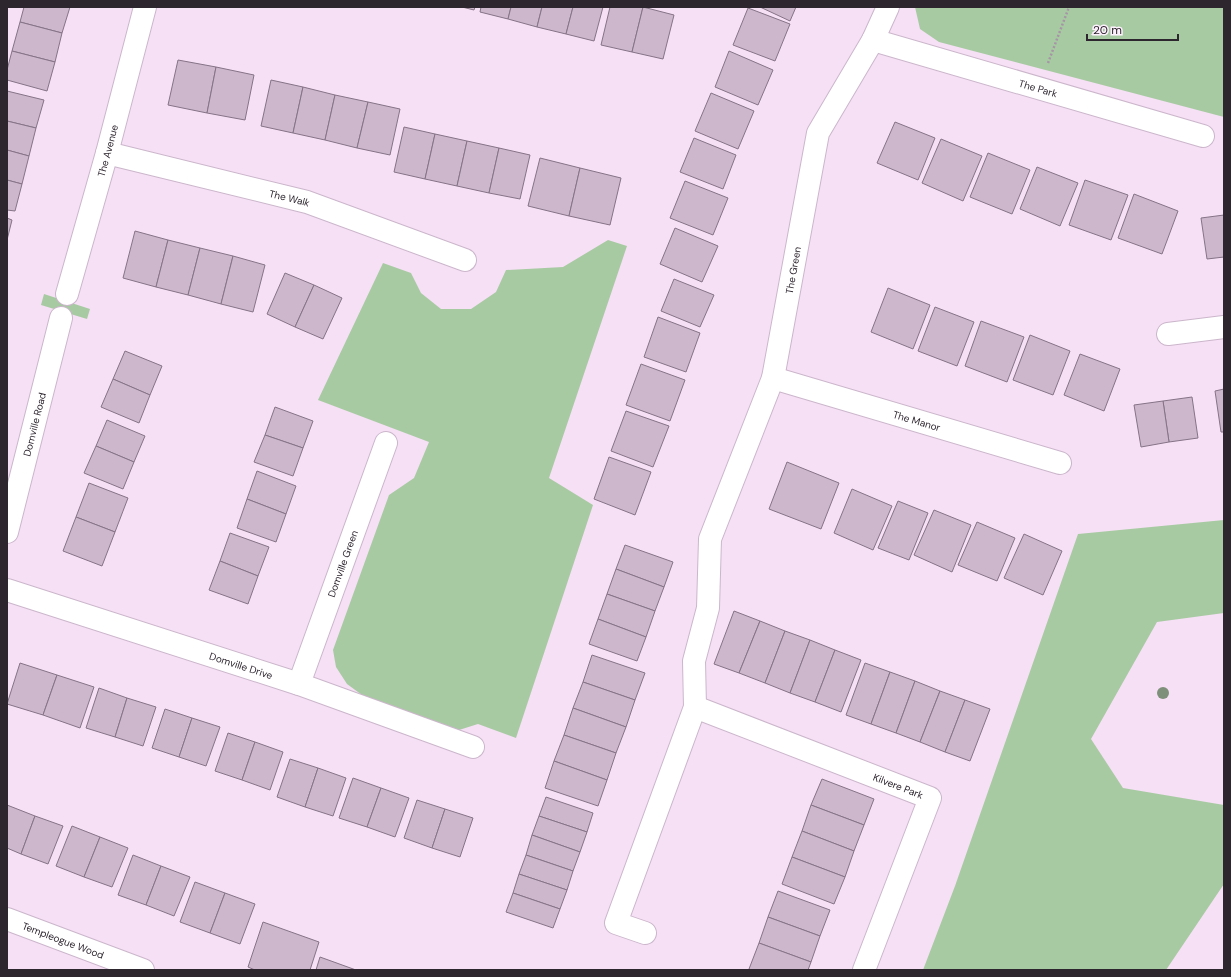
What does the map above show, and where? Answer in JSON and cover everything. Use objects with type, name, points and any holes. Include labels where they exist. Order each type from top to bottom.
[{"type":"street","name":"The Avenue","points":[[67,294],[108,153],[145,7]]},
{"type":"street","name":"The Green","points":[[694,707],[694,661],[708,608],[710,539],[773,378],[818,134],[873,40],[888,7]]},
{"type":"street","name":"The Park","points":[[873,40],[1203,136]]},
{"type":"street","name":"The Walk","points":[[108,153],[307,202],[465,260]]},
{"type":"street","name":"Domville Road","points":[[7,532],[61,318]]},
{"type":"street","points":[[1168,334],[1224,327]]},
{"type":"street","name":"The Manor","points":[[773,378],[1060,463]]},
{"type":"street","name":"Domville Green","points":[[299,684],[386,443]]},
{"type":"street","name":"Domville Drive","points":[[7,590],[299,684],[473,747]]},
{"type":"street","points":[[645,933],[616,922],[694,707]]},
{"type":"street","name":"Kilvere Park","points":[[694,707],[930,798],[864,970]]},
{"type":"street","name":"Templeogue Wood","points":[[7,919],[143,970]]},
{"type":"path","points":[[1048,64],[1069,7]]},
{"type":"green space","points":[[915,7],[1224,7],[1224,117],[939,42],[920,29]]},
{"type":"green space","points":[[608,240],[627,246],[549,478],[593,505],[516,738],[478,724],[459,730],[362,695],[347,684],[336,667],[333,650],[389,495],[414,478],[429,442],[318,400],[383,263],[411,273],[421,293],[441,309],[471,309],[496,292],[506,270],[563,267]]},
{"type":"green space","points":[[44,294],[90,309],[87,319],[41,305]]},
{"type":"green space","points":[[1224,520],[1224,613],[1157,622],[1091,739],[1123,788],[1224,805],[1224,884],[1166,970],[923,970],[955,886],[1078,534]]},
{"type":"building","points":[[24,7],[70,7],[62,33],[20,22]]},
{"type":"building","points":[[462,7],[475,7],[474,10]]},
{"type":"building","points":[[481,7],[511,7],[508,19],[480,12]]},
{"type":"building","points":[[511,7],[542,7],[537,27],[508,19]]},
{"type":"building","points":[[542,7],[573,7],[566,34],[537,27]]},
{"type":"building","points":[[573,7],[603,7],[594,41],[566,34]]},
{"type":"building","points":[[610,7],[643,7],[632,52],[601,45]]},
{"type":"building","points":[[643,7],[674,15],[663,59],[632,52]]},
{"type":"building","points":[[760,7],[796,7],[790,21]]},
{"type":"building","points":[[748,8],[790,24],[775,61],[733,45]]},
{"type":"building","points":[[20,22],[62,33],[55,62],[12,51]]},
{"type":"building","points":[[12,51],[55,62],[47,91],[7,80],[7,70]]},
{"type":"building","points":[[729,51],[773,70],[758,105],[715,87]]},
{"type":"building","points":[[178,60],[216,67],[207,113],[168,105]]},
{"type":"building","points":[[216,67],[254,75],[245,120],[207,113]]},
{"type":"building","points":[[271,80],[303,87],[293,133],[261,126]]},
{"type":"building","points":[[303,87],[335,95],[325,140],[293,133]]},
{"type":"building","points":[[7,91],[44,100],[36,128],[7,121]]},
{"type":"building","points":[[711,93],[754,111],[738,149],[695,131]]},
{"type":"building","points":[[335,95],[368,102],[357,148],[325,140]]},
{"type":"building","points":[[368,102],[400,109],[390,155],[357,148]]},
{"type":"building","points":[[7,121],[36,128],[29,156],[7,150]]},
{"type":"building","points":[[895,122],[935,138],[918,180],[877,163]]},
{"type":"building","points":[[404,127],[435,134],[425,179],[394,172]]},
{"type":"building","points":[[435,134],[467,141],[457,186],[425,179]]},
{"type":"building","points":[[694,138],[736,155],[723,189],[680,172]]},
{"type":"building","points":[[941,139],[982,156],[963,201],[922,183]]},
{"type":"building","points":[[467,141],[499,148],[489,193],[457,186]]},
{"type":"building","points":[[499,148],[530,155],[520,199],[489,193]]},
{"type":"building","points":[[7,150],[29,156],[22,184],[7,180]]},
{"type":"building","points":[[988,153],[1030,170],[1012,214],[970,197]]},
{"type":"building","points":[[540,158],[580,168],[569,216],[528,206]]},
{"type":"building","points":[[1037,167],[1078,183],[1060,226],[1020,209]]},
{"type":"building","points":[[580,168],[621,178],[610,225],[569,216]]},
{"type":"building","points":[[7,180],[22,184],[15,211],[7,210]]},
{"type":"building","points":[[1085,180],[1128,195],[1111,240],[1069,225]]},
{"type":"building","points":[[685,181],[728,198],[713,235],[670,218]]},
{"type":"building","points":[[1134,194],[1178,211],[1162,254],[1118,238]]},
{"type":"building","points":[[1224,215],[1224,257],[1207,259],[1201,218]]},
{"type":"building","points":[[7,218],[12,220],[7,240]]},
{"type":"building","points":[[675,228],[718,246],[702,282],[660,264]]},
{"type":"building","points":[[135,231],[168,240],[156,287],[123,278]]},
{"type":"building","points":[[168,240],[200,248],[188,295],[156,287]]},
{"type":"building","points":[[200,248],[233,256],[221,304],[188,295]]},
{"type":"building","points":[[233,256],[265,265],[253,312],[221,304]]},
{"type":"building","points":[[285,273],[314,285],[295,327],[267,314]]},
{"type":"building","points":[[674,279],[714,295],[700,327],[661,311]]},
{"type":"building","points":[[314,285],[342,298],[323,339],[295,327]]},
{"type":"building","points":[[888,288],[930,305],[913,349],[871,332]]},
{"type":"building","points":[[935,307],[974,322],[957,366],[918,351]]},
{"type":"building","points":[[658,317],[700,333],[686,372],[644,357]]},
{"type":"building","points":[[981,321],[1024,337],[1007,382],[965,366]]},
{"type":"building","points":[[1030,335],[1070,351],[1053,395],[1013,380]]},
{"type":"building","points":[[125,351],[162,366],[150,395],[113,379]]},
{"type":"building","points":[[1080,354],[1120,369],[1104,411],[1064,395]]},
{"type":"building","points":[[641,364],[685,380],[670,421],[626,405]]},
{"type":"building","points":[[113,379],[150,395],[139,423],[101,407]]},
{"type":"building","points":[[1224,389],[1224,432],[1221,432],[1215,391]]},
{"type":"building","points":[[1192,397],[1198,438],[1169,442],[1163,401]]},
{"type":"building","points":[[1163,401],[1169,442],[1141,447],[1134,405]]},
{"type":"building","points":[[275,407],[313,421],[303,448],[265,435]]},
{"type":"building","points":[[626,411],[669,426],[653,467],[611,451]]},
{"type":"building","points":[[107,420],[145,436],[134,462],[96,446]]},
{"type":"building","points":[[265,435],[303,448],[293,476],[254,462]]},
{"type":"building","points":[[96,446],[134,462],[123,489],[84,473]]},
{"type":"building","points":[[609,457],[651,472],[635,515],[594,499]]},
{"type":"building","points":[[787,462],[839,483],[821,529],[769,509]]},
{"type":"building","points":[[257,471],[296,486],[286,514],[247,499]]},
{"type":"building","points":[[89,483],[128,498],[115,532],[76,517]]},
{"type":"building","points":[[852,489],[892,506],[873,550],[834,533]]},
{"type":"building","points":[[247,499],[286,514],[276,542],[237,528]]},
{"type":"building","points":[[898,501],[928,513],[909,560],[878,548]]},
{"type":"building","points":[[934,510],[971,525],[952,572],[914,555]]},
{"type":"building","points":[[76,517],[115,532],[102,566],[63,551]]},
{"type":"building","points":[[977,522],[1015,538],[997,581],[958,565]]},
{"type":"building","points":[[230,533],[269,547],[258,576],[220,561]]},
{"type":"building","points":[[1024,534],[1062,551],[1043,595],[1004,578]]},
{"type":"building","points":[[625,545],[673,562],[664,587],[616,569]]},
{"type":"building","points":[[220,561],[258,576],[248,604],[209,590]]},
{"type":"building","points":[[616,569],[664,587],[655,611],[607,594]]},
{"type":"building","points":[[607,594],[655,611],[646,637],[598,619]]},
{"type":"building","points":[[734,611],[760,621],[739,673],[714,664]]},
{"type":"building","points":[[598,619],[646,637],[637,661],[589,644]]},
{"type":"building","points":[[760,621],[785,631],[765,683],[739,673]]},
{"type":"building","points":[[785,631],[810,640],[790,693],[765,683]]},
{"type":"building","points":[[810,640],[835,650],[815,702],[790,693]]},
{"type":"building","points":[[835,650],[861,660],[841,712],[815,702]]},
{"type":"building","points":[[592,655],[645,673],[635,700],[583,682]]},
{"type":"building","points":[[20,663],[57,675],[43,715],[7,704]]},
{"type":"building","points":[[865,663],[890,672],[871,724],[846,715]]},
{"type":"building","points":[[890,672],[915,681],[896,733],[871,724]]},
{"type":"building","points":[[57,675],[94,687],[80,728],[43,715]]},
{"type":"building","points":[[915,681],[940,691],[920,742],[896,733]]},
{"type":"building","points":[[583,682],[635,700],[626,727],[573,708]]},
{"type":"building","points":[[99,688],[127,698],[115,737],[86,728]]},
{"type":"building","points":[[940,691],[965,700],[945,752],[920,742]]},
{"type":"building","points":[[127,698],[156,707],[143,746],[115,737]]},
{"type":"building","points":[[965,700],[990,709],[970,761],[945,752]]},
{"type":"building","points":[[573,708],[626,727],[616,753],[564,735]]},
{"type":"building","points":[[165,709],[192,718],[179,757],[152,748]]},
{"type":"building","points":[[192,718],[220,727],[206,766],[179,757]]},
{"type":"building","points":[[228,733],[255,742],[242,780],[215,771]]},
{"type":"building","points":[[564,735],[616,753],[607,780],[554,761]]},
{"type":"building","points":[[255,742],[283,752],[270,790],[242,780]]},
{"type":"building","points":[[290,759],[318,768],[305,807],[277,797]]},
{"type":"building","points":[[554,761],[607,780],[598,806],[545,788]]},
{"type":"building","points":[[318,768],[346,778],[333,816],[305,807]]},
{"type":"building","points":[[353,778],[381,788],[367,827],[339,818]]},
{"type":"building","points":[[822,779],[874,799],[864,825],[811,805]]},
{"type":"building","points":[[381,788],[409,798],[395,837],[367,827]]},
{"type":"building","points":[[546,797],[593,813],[587,832],[539,816]]},
{"type":"building","points":[[417,800],[445,809],[432,848],[404,838]]},
{"type":"building","points":[[7,805],[35,816],[21,854],[7,848]]},
{"type":"building","points":[[811,805],[864,825],[854,851],[802,831]]},
{"type":"building","points":[[445,809],[473,818],[460,857],[432,848]]},
{"type":"building","points":[[35,816],[63,826],[48,864],[21,854]]},
{"type":"building","points":[[539,816],[587,832],[580,852],[532,835]]},
{"type":"building","points":[[72,826],[100,837],[84,877],[56,866]]},
{"type":"building","points":[[802,831],[854,851],[845,877],[792,857]]},
{"type":"building","points":[[532,835],[580,852],[573,871],[526,855]]},
{"type":"building","points":[[100,837],[128,848],[112,887],[84,877]]},
{"type":"building","points":[[133,855],[161,866],[146,905],[118,895]]},
{"type":"building","points":[[526,855],[573,871],[567,890],[519,874]]},
{"type":"building","points":[[792,857],[845,877],[834,904],[782,884]]},
{"type":"building","points":[[161,866],[190,877],[174,916],[146,905]]},
{"type":"building","points":[[519,874],[567,890],[560,909],[513,893]]},
{"type":"building","points":[[195,882],[225,893],[210,933],[180,922]]},
{"type":"building","points":[[778,891],[830,910],[820,936],[768,917]]},
{"type":"building","points":[[225,893],[255,904],[240,944],[210,933]]},
{"type":"building","points":[[513,893],[560,909],[553,928],[506,912]]},
{"type":"building","points":[[768,917],[820,936],[811,962],[759,943]]},
{"type":"building","points":[[263,922],[319,942],[310,970],[255,970],[248,967]]},
{"type":"building","points":[[759,943],[811,962],[808,970],[749,969]]},
{"type":"building","points":[[320,957],[356,970],[316,970]]}]
